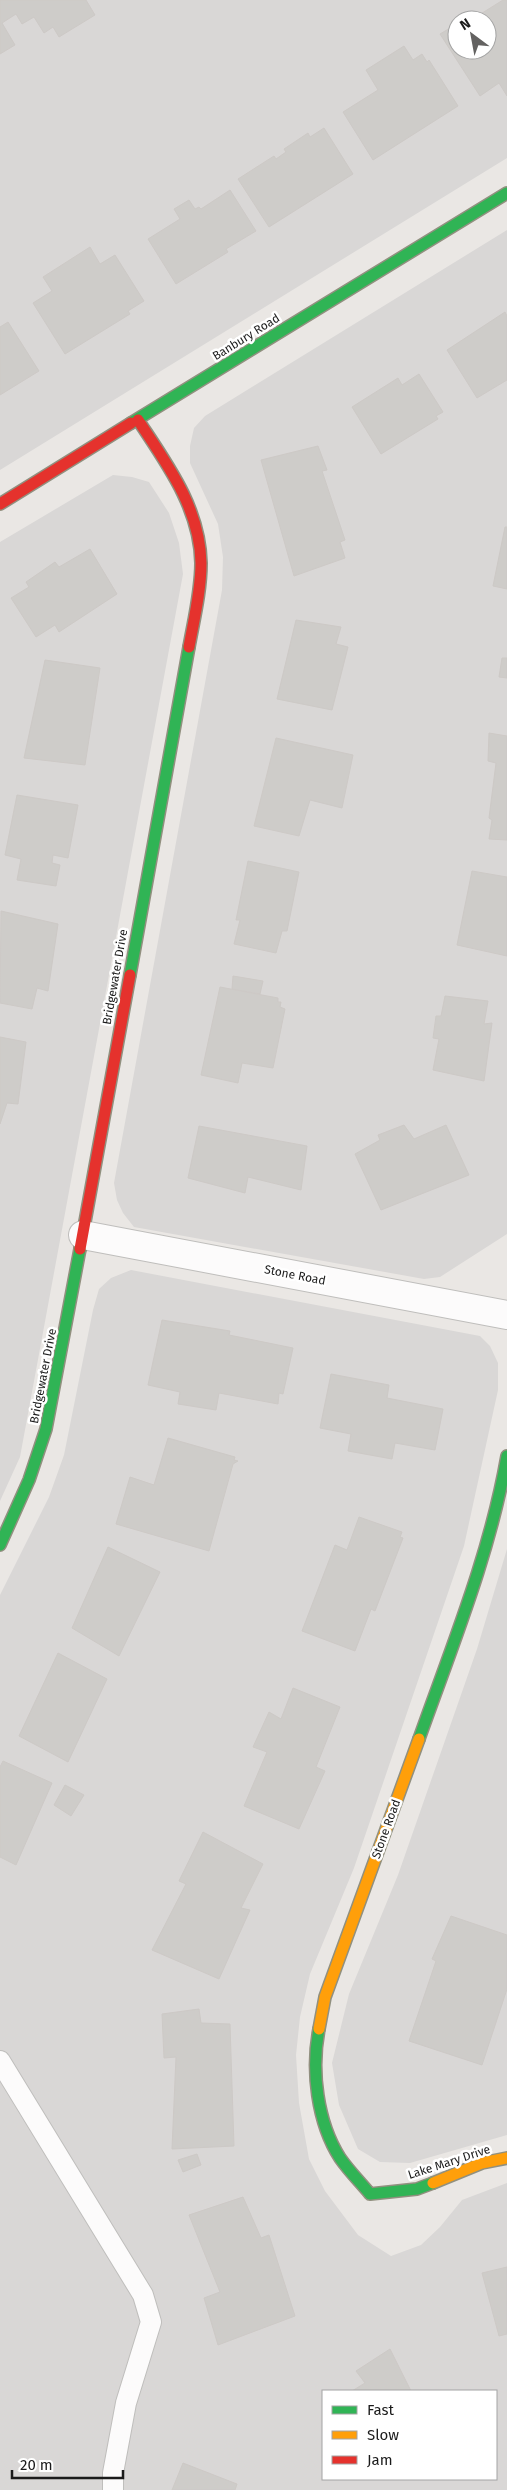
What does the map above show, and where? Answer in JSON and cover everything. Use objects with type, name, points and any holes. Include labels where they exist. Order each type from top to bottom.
[{"type":"street","name":"Banbury Road","points":[[0,504],[507,193]]},
{"type":"street","name":"Bridgewater Drive","points":[[0,1545],[25,1493],[40,1454],[51,1412],[199,592],[201,560],[196,528],[184,495],[138,420]]},
{"type":"street","name":"Stone Road","points":[[83,1235],[507,1315]]},
{"type":"street","name":"Stone Road","points":[[370,2194],[340,2158],[320,2111],[314,2054],[325,1997],[483,1561],[499,1502],[507,1456]]},
{"type":"street","name":"Lake Mary Drive","points":[[370,2194],[417,2189],[482,2163],[507,2158]]},
{"type":"lane","points":[[0,2062],[143,2295],[151,2322],[126,2403],[113,2473],[113,2490]]},
{"type":"shaded area","points":[[0,0],[507,0],[507,158],[0,470]]},
{"type":"shaded area","points":[[507,230],[507,1234],[440,1277],[424,1279],[134,1227],[123,1213],[117,1200],[114,1183],[222,590],[223,557],[218,524],[190,463],[190,446],[194,428],[205,416]]},
{"type":"shaded area","points":[[113,475],[132,477],[149,482],[169,513],[179,543],[183,574],[20,1457],[0,1501],[0,542]]},
{"type":"shaded area","points":[[131,1270],[480,1336],[490,1346],[498,1363],[498,1390],[464,1546],[354,1868],[310,1974],[300,2017],[296,2055],[299,2103],[309,2159],[325,2191],[358,2235],[391,2256],[421,2245],[440,2227],[462,2200],[507,2183],[507,2490],[0,2490],[0,1595],[49,1497],[64,1455],[93,1310],[99,1289],[111,1278]]},
{"type":"shaded area","points":[[507,1549],[507,2135],[410,2163],[380,2162],[358,2149],[339,2105],[332,2063],[349,1994],[398,1875],[477,1649]]},
{"type":"building","points":[[0,0],[86,0],[95,15],[59,37],[53,27],[44,33],[34,17],[22,24],[16,14],[2,23],[15,45],[0,54]]},
{"type":"building","points":[[503,0],[507,0],[507,96],[499,83],[480,96],[457,60],[497,60],[497,10],[487,10]]},
{"type":"building","points":[[447,30],[447,45],[440,34]]},
{"type":"building","points":[[404,46],[413,60],[422,54],[427,62],[429,60],[458,106],[373,160],[343,112],[378,90],[366,70]]},
{"type":"building","points":[[324,128],[353,174],[269,227],[238,179],[274,156],[276,159],[286,152],[284,149],[308,133],[310,137]]},
{"type":"building","points":[[230,190],[256,231],[226,249],[228,252],[176,284],[148,239],[180,219],[174,209],[189,200],[195,209],[199,207],[201,209]]},
{"type":"building","points":[[90,247],[100,264],[115,255],[144,301],[128,311],[130,314],[65,354],[33,303],[52,291],[43,277]]},
{"type":"building","points":[[505,312],[507,316],[507,380],[477,398],[447,350]]},
{"type":"building","points":[[8,322],[39,371],[0,395],[0,327]]},
{"type":"building","points":[[419,374],[443,412],[436,416],[438,419],[381,454],[352,407],[398,378],[402,385]]},
{"type":"building","points":[[318,446],[327,470],[322,471],[345,540],[340,542],[345,558],[294,576],[261,460]]},
{"type":"building","points":[[505,527],[507,527],[507,589],[493,586]]},
{"type":"building","points":[[90,549],[117,594],[59,632],[55,625],[36,637],[11,598],[29,587],[26,582],[55,562],[59,567]]},
{"type":"building","points":[[296,620],[341,627],[336,644],[348,647],[332,710],[277,699]]},
{"type":"building","points":[[502,658],[507,658],[507,678],[499,677]]},
{"type":"building","points":[[45,660],[100,668],[85,765],[24,758]]},
{"type":"building","points":[[489,733],[507,736],[507,840],[489,839],[492,820],[489,818],[496,763],[488,761]]},
{"type":"building","points":[[276,738],[353,755],[342,808],[310,800],[299,836],[254,826]]},
{"type":"building","points":[[17,795],[78,805],[68,858],[53,855],[52,863],[60,865],[56,886],[17,880],[21,859],[5,855]]},
{"type":"building","points":[[248,861],[299,872],[287,931],[282,931],[276,953],[234,944],[240,920],[236,920]]},
{"type":"building","points":[[472,871],[507,877],[507,956],[457,945]]},
{"type":"building","points":[[1,911],[58,924],[48,991],[37,988],[32,1009],[0,1003]]},
{"type":"building","points":[[233,976],[263,981],[260,994],[232,989]]},
{"type":"building","points":[[220,987],[278,998],[278,1002],[281,1002],[280,1007],[285,1009],[273,1068],[242,1063],[238,1083],[201,1075]]},
{"type":"building","points":[[445,996],[488,1001],[484,1024],[492,1023],[484,1081],[433,1070],[439,1039],[433,1038],[436,1016],[441,1016]]},
{"type":"building","points":[[0,1037],[26,1042],[18,1104],[7,1103],[0,1124]]},
{"type":"building","points":[[404,1125],[414,1139],[446,1125],[469,1175],[381,1210],[355,1154],[380,1140],[378,1135]]},
{"type":"building","points":[[199,1126],[307,1146],[301,1190],[248,1177],[245,1193],[188,1178]]},
{"type":"building","points":[[162,1320],[230,1331],[229,1335],[293,1348],[283,1394],[279,1393],[278,1404],[219,1393],[216,1410],[178,1404],[180,1392],[148,1385]]},
{"type":"building","points":[[331,1374],[389,1385],[387,1398],[443,1409],[435,1450],[395,1443],[392,1459],[348,1451],[351,1434],[320,1428]]},
{"type":"building","points":[[168,1438],[235,1457],[234,1460],[238,1461],[233,1464],[209,1551],[116,1524],[130,1477],[154,1485]]},
{"type":"building","points":[[359,1517],[402,1532],[400,1537],[403,1538],[375,1611],[371,1609],[355,1651],[302,1631],[335,1545],[347,1550]]},
{"type":"building","points":[[108,1547],[160,1572],[119,1656],[72,1628]]},
{"type":"building","points":[[58,1653],[107,1679],[68,1762],[19,1736]]},
{"type":"building","points":[[293,1688],[340,1707],[316,1767],[325,1771],[299,1829],[244,1806],[267,1752],[253,1747],[269,1712],[281,1719]]},
{"type":"building","points":[[3,1761],[52,1783],[16,1865],[0,1857],[0,1767]]},
{"type":"building","points":[[65,1785],[84,1795],[71,1816],[54,1805]]},
{"type":"building","points":[[203,1832],[263,1864],[241,1908],[250,1910],[219,1979],[152,1950],[186,1884],[179,1881]]},
{"type":"building","points":[[451,1916],[507,1935],[507,1989],[482,2065],[409,2041],[436,1961],[432,1959]]},
{"type":"building","points":[[199,2009],[201,2023],[230,2024],[234,2146],[172,2149],[176,2057],[164,2058],[162,2014]]},
{"type":"building","points":[[197,2154],[201,2165],[183,2172],[178,2160]]},
{"type":"building","points":[[243,2197],[261,2238],[269,2235],[295,2316],[218,2345],[204,2298],[220,2292],[189,2215]]},
{"type":"building","points":[[507,2267],[507,2334],[499,2336],[482,2273]]},
{"type":"building","points":[[390,2349],[410,2390],[354,2390],[365,2383],[356,2371]]},
{"type":"building","points":[[183,2463],[237,2484],[235,2490],[172,2490]]},
{"type":"traffic: fast","points":[[131,423],[507,193]]},
{"type":"traffic: fast","points":[[130,975],[189,647]]},
{"type":"traffic: fast","points":[[0,1545],[29,1480],[46,1429],[80,1249]]},
{"type":"traffic: fast","points":[[419,1739],[480,1564],[491,1528],[507,1456]]},
{"type":"traffic: fast","points":[[319,2029],[316,2078],[321,2112],[332,2144],[343,2163],[370,2194],[417,2189],[433,2183]]},
{"type":"traffic: slow","points":[[319,2029],[325,1997],[419,1739]]},
{"type":"traffic: slow","points":[[433,2183],[482,2163],[507,2158]]},
{"type":"traffic: jam","points":[[138,420],[180,487],[195,524],[201,563],[200,584],[189,647]]},
{"type":"traffic: jam","points":[[0,504],[131,423]]},
{"type":"traffic: jam","points":[[80,1249],[130,975]]}]
